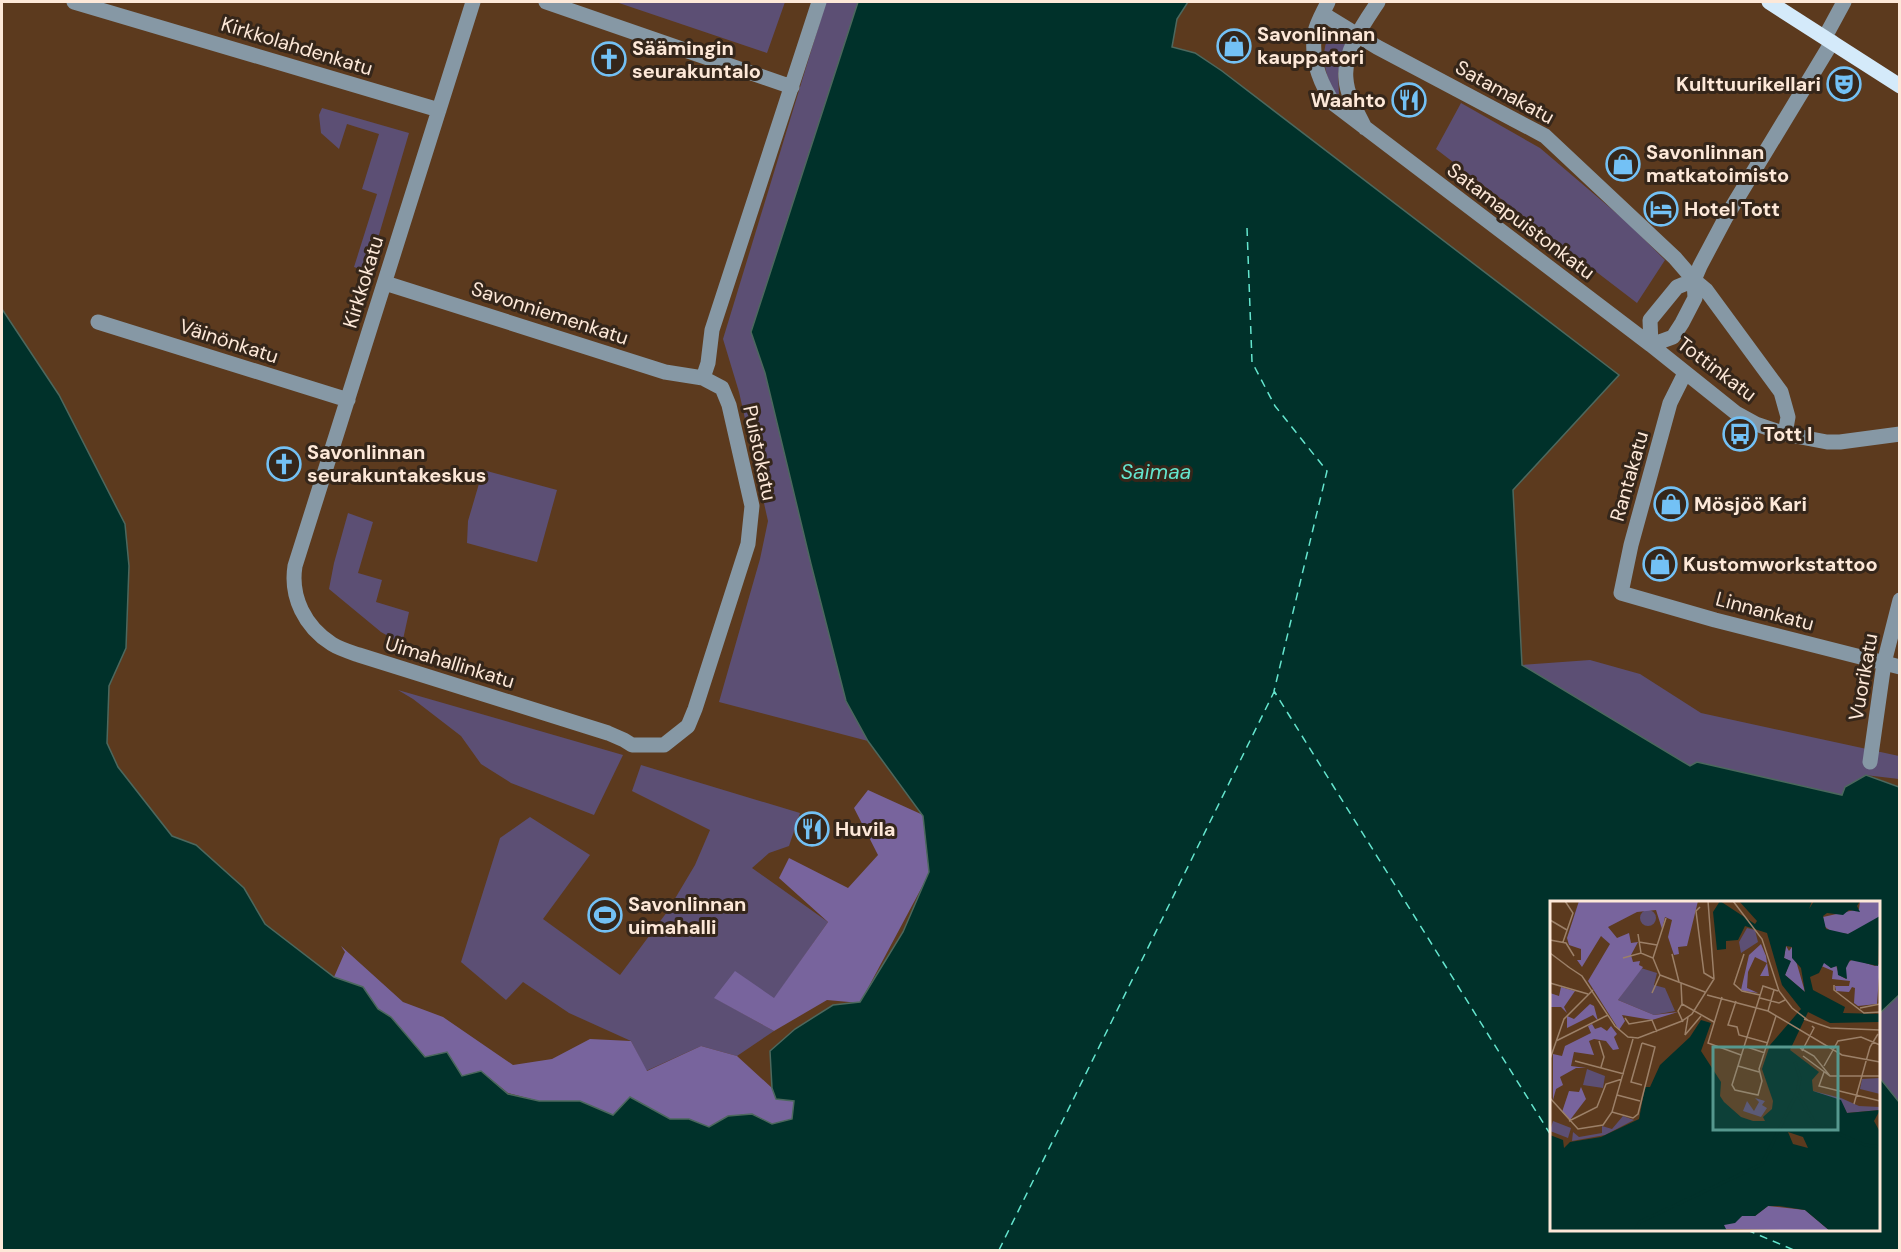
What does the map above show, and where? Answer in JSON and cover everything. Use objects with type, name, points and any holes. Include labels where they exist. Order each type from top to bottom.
[{"type":"main road","points":[[1769,2],[1899,86]]},
{"type":"street","name":"Kirkkolahdenkatu","points":[[74,2],[439,110]]},
{"type":"street","name":"Kirkkokatu","points":[[293,576],[473,2]]},
{"type":"street","points":[[546,2],[792,87]]},
{"type":"street","points":[[703,378],[708,363],[712,330],[819,2]]},
{"type":"street","points":[[1366,130],[1350,95],[1346,79],[1347,63],[1358,35],[1378,2]]},
{"type":"street","points":[[1694,280],[1677,287],[1650,320],[1651,345],[1673,337],[1677,330],[1695,298],[1694,280],[1700,266],[1828,39],[1844,2]]},
{"type":"street","name":"Satamakatu","points":[[1325,8],[1358,35],[1545,136],[1706,290],[1781,392],[1788,417],[1785,435]]},
{"type":"street","name":"Satamapuistonkatu","points":[[1325,8],[1316,31],[1314,45],[1322,87],[1334,104],[1651,345]]},
{"type":"street","name":"Savonniemenkatu","points":[[385,283],[665,372],[703,378]]},
{"type":"street","name":"Väinönkatu","points":[[98,322],[348,400]]},
{"type":"street","name":"Tottinkatu","points":[[1651,345],[1736,413],[1756,424],[1785,435],[1840,442],[1899,434]]},
{"type":"street","name":"Rantakatu","points":[[1621,593],[1630,546],[1670,403],[1685,373]]},
{"type":"street","name":"Puistokatu","points":[[632,746],[664,746],[688,726],[748,544],[752,506],[729,405],[722,388],[703,378]]},
{"type":"street","name":"Uimahallinkatu","points":[[293,576],[297,604],[324,638],[334,645],[393,666],[608,733],[632,746]]},
{"type":"street","name":"Linnankatu","points":[[1621,593],[1899,667]]},
{"type":"street","name":"Vuorikatu","points":[[1870,762],[1884,663],[1899,600]]},
{"type":"shaded area","points":[[616,2],[785,2],[767,53]]},
{"type":"shaded area","points":[[826,2],[858,2],[751,332],[765,373],[846,700],[868,741],[719,702],[760,559],[768,521],[739,392],[723,339]]},
{"type":"shaded area","points":[[1329,35],[1345,44],[1338,74],[1339,94],[1335,96],[1324,58]]},
{"type":"shaded area","points":[[1461,103],[1540,148],[1628,223],[1665,260],[1637,303],[1436,149]]},
{"type":"shaded area","points":[[322,108],[409,133],[368,272],[354,267],[377,194],[362,189],[379,134],[347,124],[339,149],[321,133],[319,115]]},
{"type":"shaded area","points":[[483,470],[557,490],[537,562],[467,543],[468,521]]},
{"type":"shaded area","points":[[348,513],[373,522],[358,573],[382,580],[376,602],[409,612],[402,644],[381,632],[329,589]]},
{"type":"shaded area","points":[[1590,660],[1640,674],[1701,713],[1899,756],[1899,779],[1865,775],[1842,795],[1697,762],[1690,766],[1522,665]]},
{"type":"shaded area","points":[[398,690],[623,755],[594,815],[511,783],[481,764],[461,736]]},
{"type":"shaded area","points":[[641,765],[800,813],[789,846],[769,853],[752,868],[828,922],[774,999],[715,998],[774,1031],[737,1056],[701,1046],[646,1071],[631,1041],[569,1013],[523,982],[506,1000],[461,962],[500,838],[530,817],[590,855],[543,919],[620,975],[667,912],[695,865],[710,830],[632,791]]},
{"type":"shaded area","points":[[868,790],[923,815],[930,872],[860,1003],[827,1000],[774,1031],[714,998],[735,971],[774,998],[828,922],[779,878],[789,858],[848,888],[878,855],[854,808]]},
{"type":"shaded area","points":[[341,946],[403,1002],[443,1017],[513,1065],[552,1059],[590,1039],[631,1041],[647,1071],[701,1046],[737,1056],[772,1088],[776,1099],[795,1101],[792,1119],[772,1124],[752,1114],[728,1116],[709,1127],[689,1119],[670,1119],[630,1098],[613,1115],[580,1101],[539,1101],[508,1093],[481,1071],[462,1076],[425,1057],[391,1017],[378,1009],[363,987],[334,977],[345,952]]},
{"type":"shaded area","points":[[1899,995],[1899,1102],[1880,1079],[1880,1013]]},
{"type":"water","name":"Saimaa","points":[[858,2],[1188,2],[1177,19],[1172,47],[1195,53],[1222,71],[1619,375],[1513,490],[1522,665],[1690,766],[1697,762],[1842,795],[1845,787],[1866,775],[1899,787],[1899,995],[1880,1013],[1880,901],[1550,901],[1550,1231],[1880,1231],[1880,1078],[1899,1102],[1899,1250],[2,1250],[2,309],[59,395],[125,524],[129,566],[126,648],[109,686],[107,743],[118,767],[172,836],[196,845],[244,888],[265,924],[334,977],[363,987],[378,1009],[391,1017],[425,1057],[447,1052],[462,1076],[481,1071],[508,1094],[539,1101],[580,1101],[613,1115],[630,1097],[670,1119],[689,1119],[709,1127],[728,1116],[752,1114],[772,1124],[792,1119],[794,1101],[776,1099],[772,1088],[770,1051],[795,1029],[833,1005],[860,1002],[903,932],[929,872],[923,816],[868,741],[846,701],[765,373],[751,332]]},
{"type":"ferry route","points":[[1247,228],[1252,362],[1275,406],[1327,471],[1274,691],[1550,1134]]},
{"type":"ferry route","points":[[999,1250],[1274,692]]},
{"type":"ferry route","points":[[1749,1231],[1794,1250]]},
{"type":"place","name":"Savonlinnan kauppatori","points":[[1234,46]]},
{"type":"place","name":"Säämingin seurakuntalo","points":[[609,59]]},
{"type":"place","name":"Kulttuurikellari","points":[[1844,84]]},
{"type":"place","name":"Waahto","points":[[1409,100]]},
{"type":"place","name":"Savonlinnan matkatoimisto","points":[[1623,164]]},
{"type":"place","name":"Hotel Tott","points":[[1661,209]]},
{"type":"place","name":"Tott I","points":[[1740,434]]},
{"type":"place","name":"Savonlinnan seurakuntakeskus","points":[[284,464]]},
{"type":"place","name":"Mösjöö Kari","points":[[1671,504]]},
{"type":"place","name":"Kustomworkstattoo","points":[[1660,564]]},
{"type":"place","name":"Huvila","points":[[812,829]]},
{"type":"place","name":"Savonlinnan uimahalli","points":[[605,915]]}]
